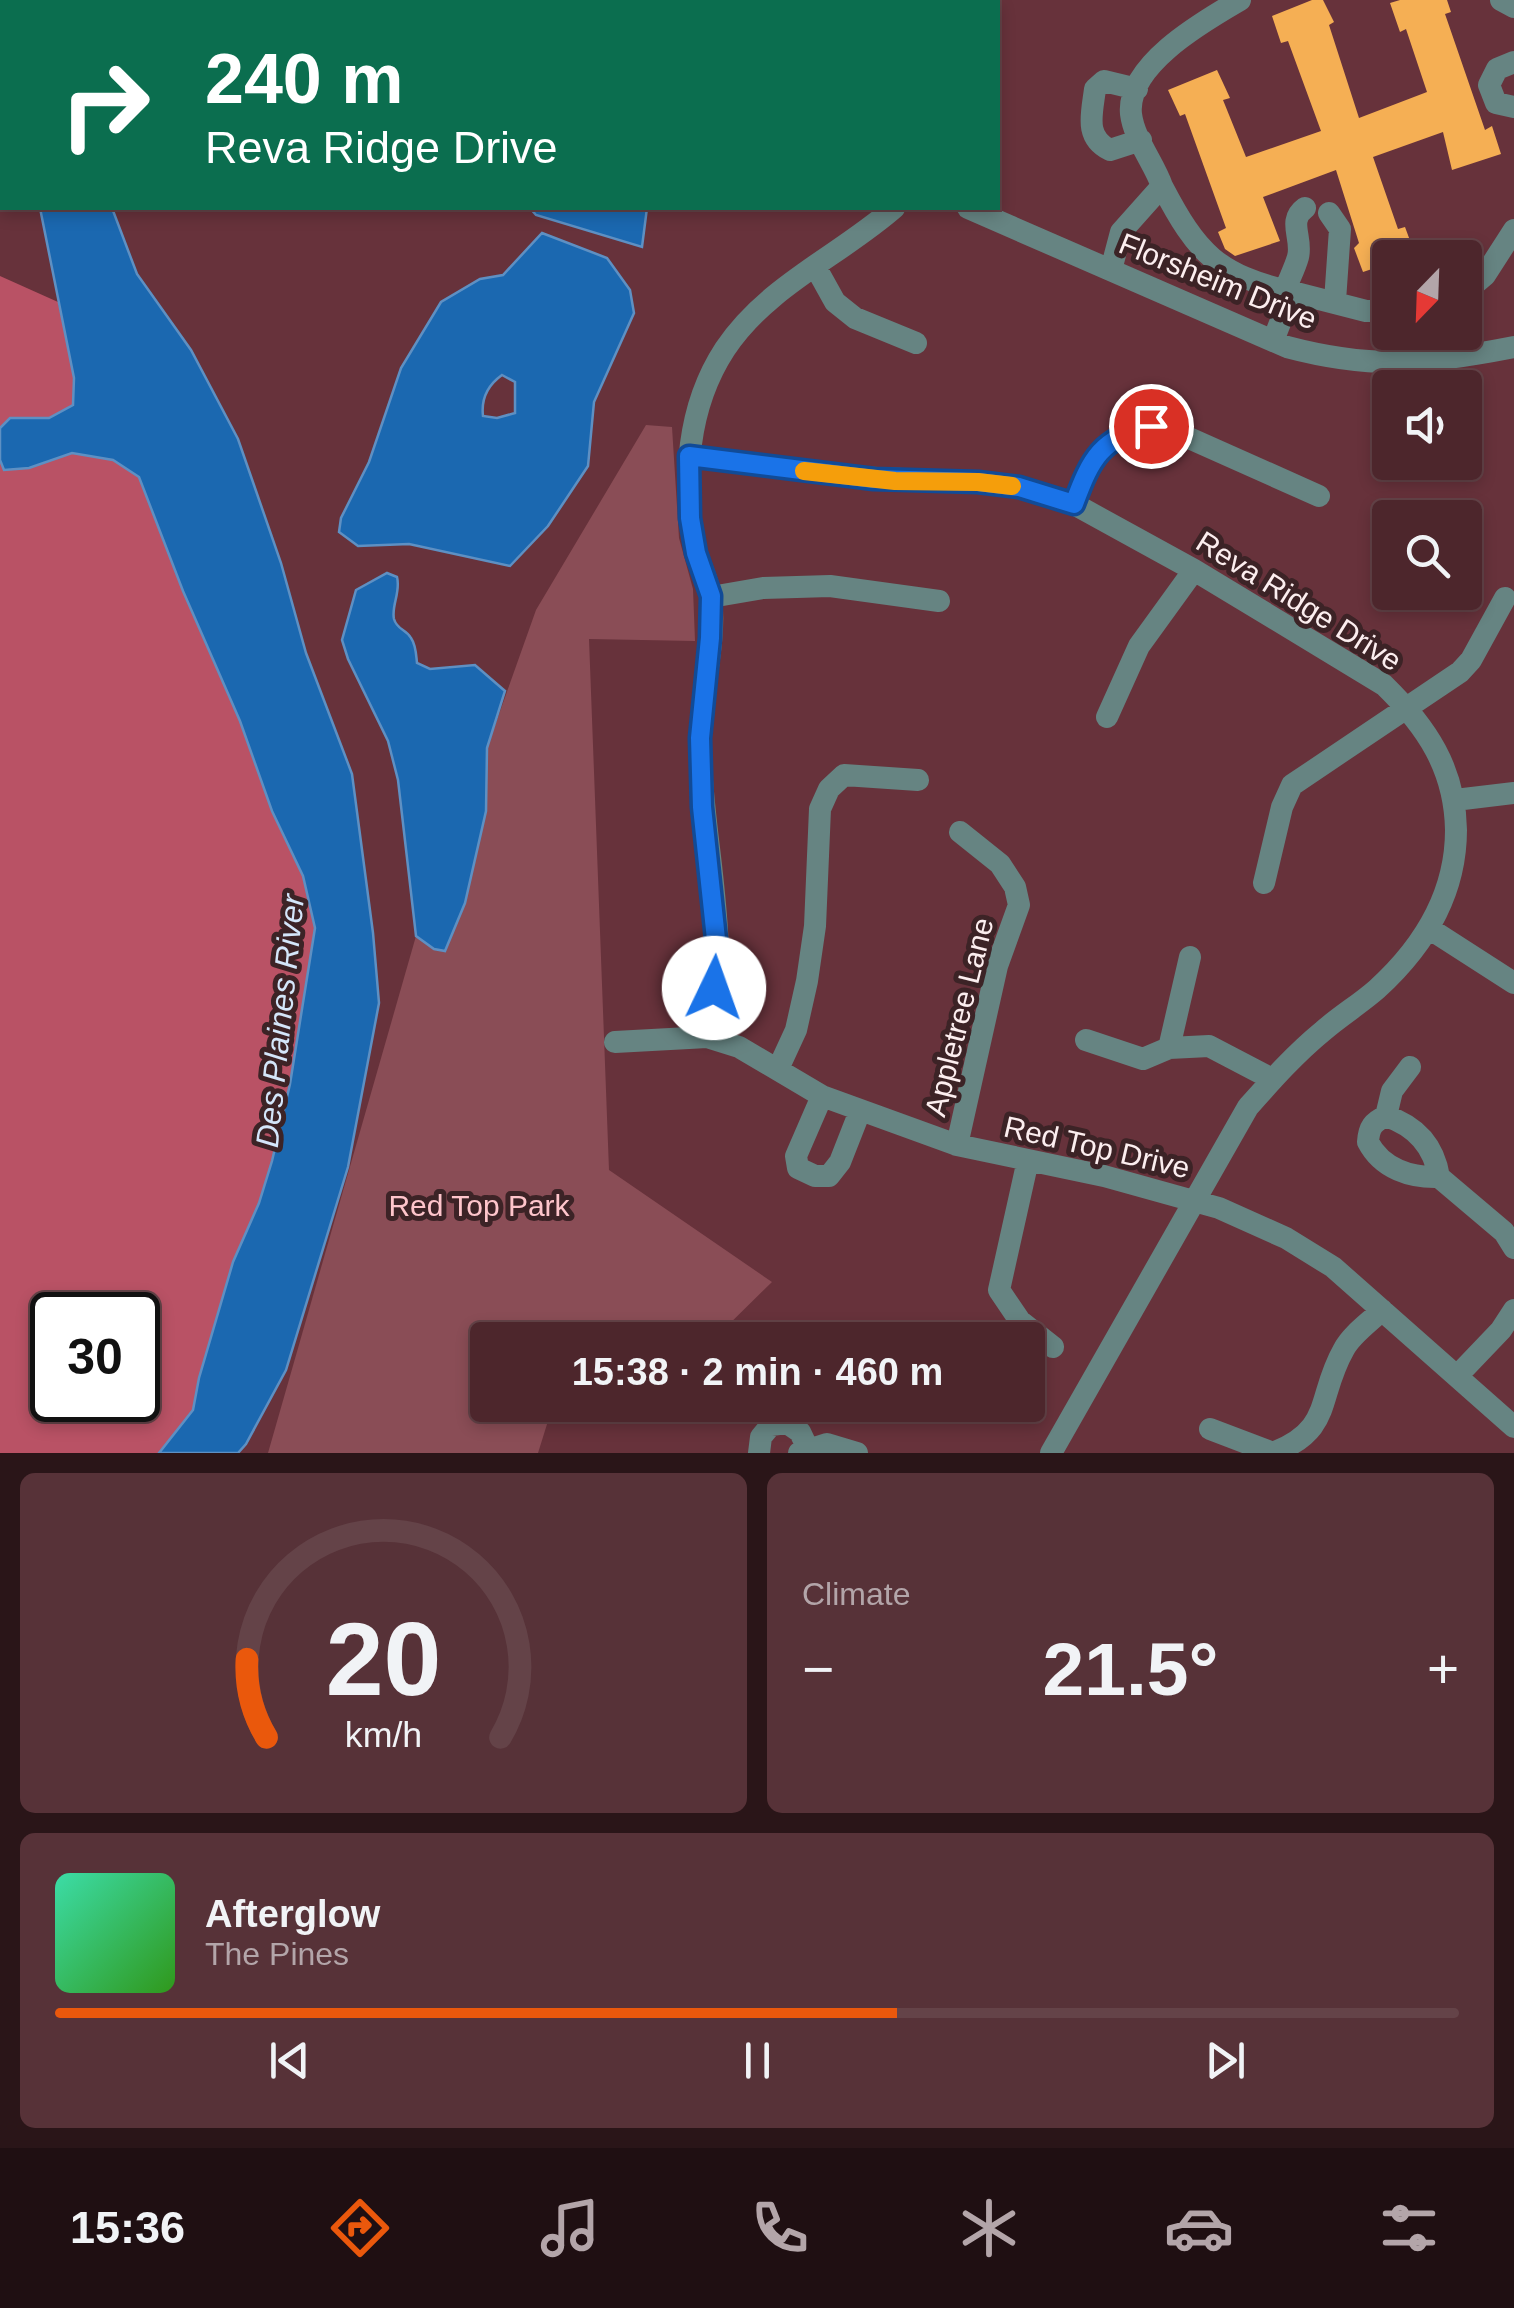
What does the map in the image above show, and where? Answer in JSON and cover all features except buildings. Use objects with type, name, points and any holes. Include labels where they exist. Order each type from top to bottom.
[{"type":"street","points":[[1240,0],[1161,54],[1137,89],[1131,112],[1141,140],[1176,212],[1210,259],[1234,276],[1372,311]]},
{"type":"street","points":[[1501,0],[1514,7]]},
{"type":"street","points":[[1514,62],[1497,69],[1489,84],[1496,103],[1514,107]]},
{"type":"street","points":[[1137,89],[1104,81],[1096,88],[1090,127],[1098,144],[1110,150],[1141,140]]},
{"type":"street","points":[[1110,270],[1121,232],[1162,186]]},
{"type":"street","points":[[707,1037],[718,958],[702,807],[700,738],[711,596],[696,553],[690,518],[689,456],[698,408],[711,372],[728,344],[764,303],[892,210]]},
{"type":"street","name":"Florsheim Drive","points":[[973,210],[1273,340],[1330,358],[1388,364],[1446,360],[1514,347]]},
{"type":"street","points":[[1273,340],[1299,255],[1295,222],[1298,213],[1317,211],[1335,218],[1340,229],[1336,301]]},
{"type":"street","points":[[1482,278],[1514,230]]},
{"type":"street","points":[[815,266],[835,302],[855,318],[916,343]]},
{"type":"street","points":[[1074,504],[1086,470],[1105,444],[1126,432],[1151,426],[1172,430],[1319,496]]},
{"type":"street","name":"Reva Ridge Drive","points":[[689,456],[895,481],[978,482],[1019,487],[1074,504],[1194,570],[1384,684],[1408,708],[1432,742],[1455,800],[1452,872],[1430,929],[1376,989],[1325,1028],[1248,1107],[1051,1453]]},
{"type":"street","points":[[1107,717],[1139,646],[1194,570]]},
{"type":"street","points":[[711,596],[763,588],[830,586],[939,601]]},
{"type":"street","points":[[1264,883],[1282,806],[1292,786],[1460,672],[1471,660],[1505,598]]},
{"type":"street","points":[[778,1069],[796,1030],[808,981],[815,926],[820,809],[830,789],[844,775],[918,780]]},
{"type":"street","points":[[1455,800],[1514,794]]},
{"type":"street","name":"Appletree Lane","points":[[957,1145],[997,966],[1019,905],[1015,887],[1000,864],[960,832]]},
{"type":"street","points":[[1430,929],[1514,983]]},
{"type":"street","points":[[1169,1048],[1190,957]]},
{"type":"street","name":"Red Top Drive","points":[[615,1042],[707,1037],[739,1047],[822,1096],[957,1145],[1219,1208],[1286,1238],[1333,1267],[1514,1427]]},
{"type":"street","points":[[1086,1040],[1143,1059],[1169,1048],[1209,1046],[1272,1079]]},
{"type":"street","points":[[1386,1116],[1392,1091],[1410,1066]]},
{"type":"street","points":[[822,1096],[796,1156],[798,1168],[804,1173],[829,1176],[840,1162],[860,1112]]},
{"type":"street","points":[[1440,1178],[1427,1142],[1406,1122],[1386,1116],[1374,1122],[1368,1142],[1373,1152],[1405,1174],[1440,1178],[1504,1232],[1514,1248]]},
{"type":"street","points":[[1028,1160],[998,1290],[1020,1321],[1053,1347]]},
{"type":"street","points":[[1210,1429],[1273,1453],[1308,1435],[1318,1421],[1330,1377],[1347,1344],[1382,1310]]},
{"type":"street","points":[[1458,1375],[1501,1330],[1514,1310]]},
{"type":"street","points":[[759,1453],[761,1437],[771,1424],[787,1422],[800,1432],[803,1451],[827,1444],[857,1453]]},
{"type":"green space","name":"Red Top Park","points":[[646,425],[672,427],[679,538],[693,589],[695,641],[589,639],[609,1170],[772,1282],[731,1322],[470,1322],[470,1422],[548,1422],[538,1453],[268,1453],[416,936],[434,949],[486,811],[487,748],[536,610]]},
{"type":"shaded area","points":[[0,276],[58,302],[74,378],[73,405],[49,418],[10,418],[0,428]]},
{"type":"shaded area","points":[[72,453],[113,460],[139,477],[240,721],[272,811],[303,876],[315,928],[290,1084],[272,1161],[233,1262],[193,1410],[159,1453],[0,1453],[0,460],[5,470],[29,468]]},
{"type":"water","points":[[40,210],[113,210],[137,274],[191,350],[238,439],[281,563],[306,653],[352,774],[379,1003],[348,1167],[286,1370],[238,1453],[159,1453],[193,1410],[233,1262],[259,1203],[272,1161],[290,1084],[315,928],[303,876],[272,811],[240,721],[139,477],[113,460],[72,453],[29,468],[4,470],[0,460],[0,428],[10,418],[49,418],[73,405],[74,378]]},
{"type":"water","points":[[532,210],[647,210],[642,247],[536,215]]},
{"type":"water","points":[[542,233],[607,258],[630,290],[634,313],[594,402],[588,466],[548,526],[510,566],[409,544],[358,546],[339,532],[341,518],[369,462],[401,368],[441,302],[480,279],[503,275]],"holes":[[[502,375],[515,382],[515,413],[497,418],[483,416],[484,398],[493,383]]]},
{"type":"water","points":[[387,573],[397,577],[394,619],[413,641],[417,663],[430,669],[475,665],[505,691],[487,748],[486,811],[465,903],[445,951],[434,949],[416,936],[398,780],[388,741],[342,640],[356,590]]},
{"type":"slow traffic","points":[[804,471],[895,481],[1012,486]]},
{"type":"route","points":[[714,988],[718,958],[716,922],[702,807],[700,738],[711,596],[696,553],[690,518],[689,456],[895,481],[978,482],[1019,487],[1074,504],[1086,470],[1105,444],[1126,432],[1151,426]]},
{"type":"water label","name":"Des Plaines River","points":[[280,1021]]}]
